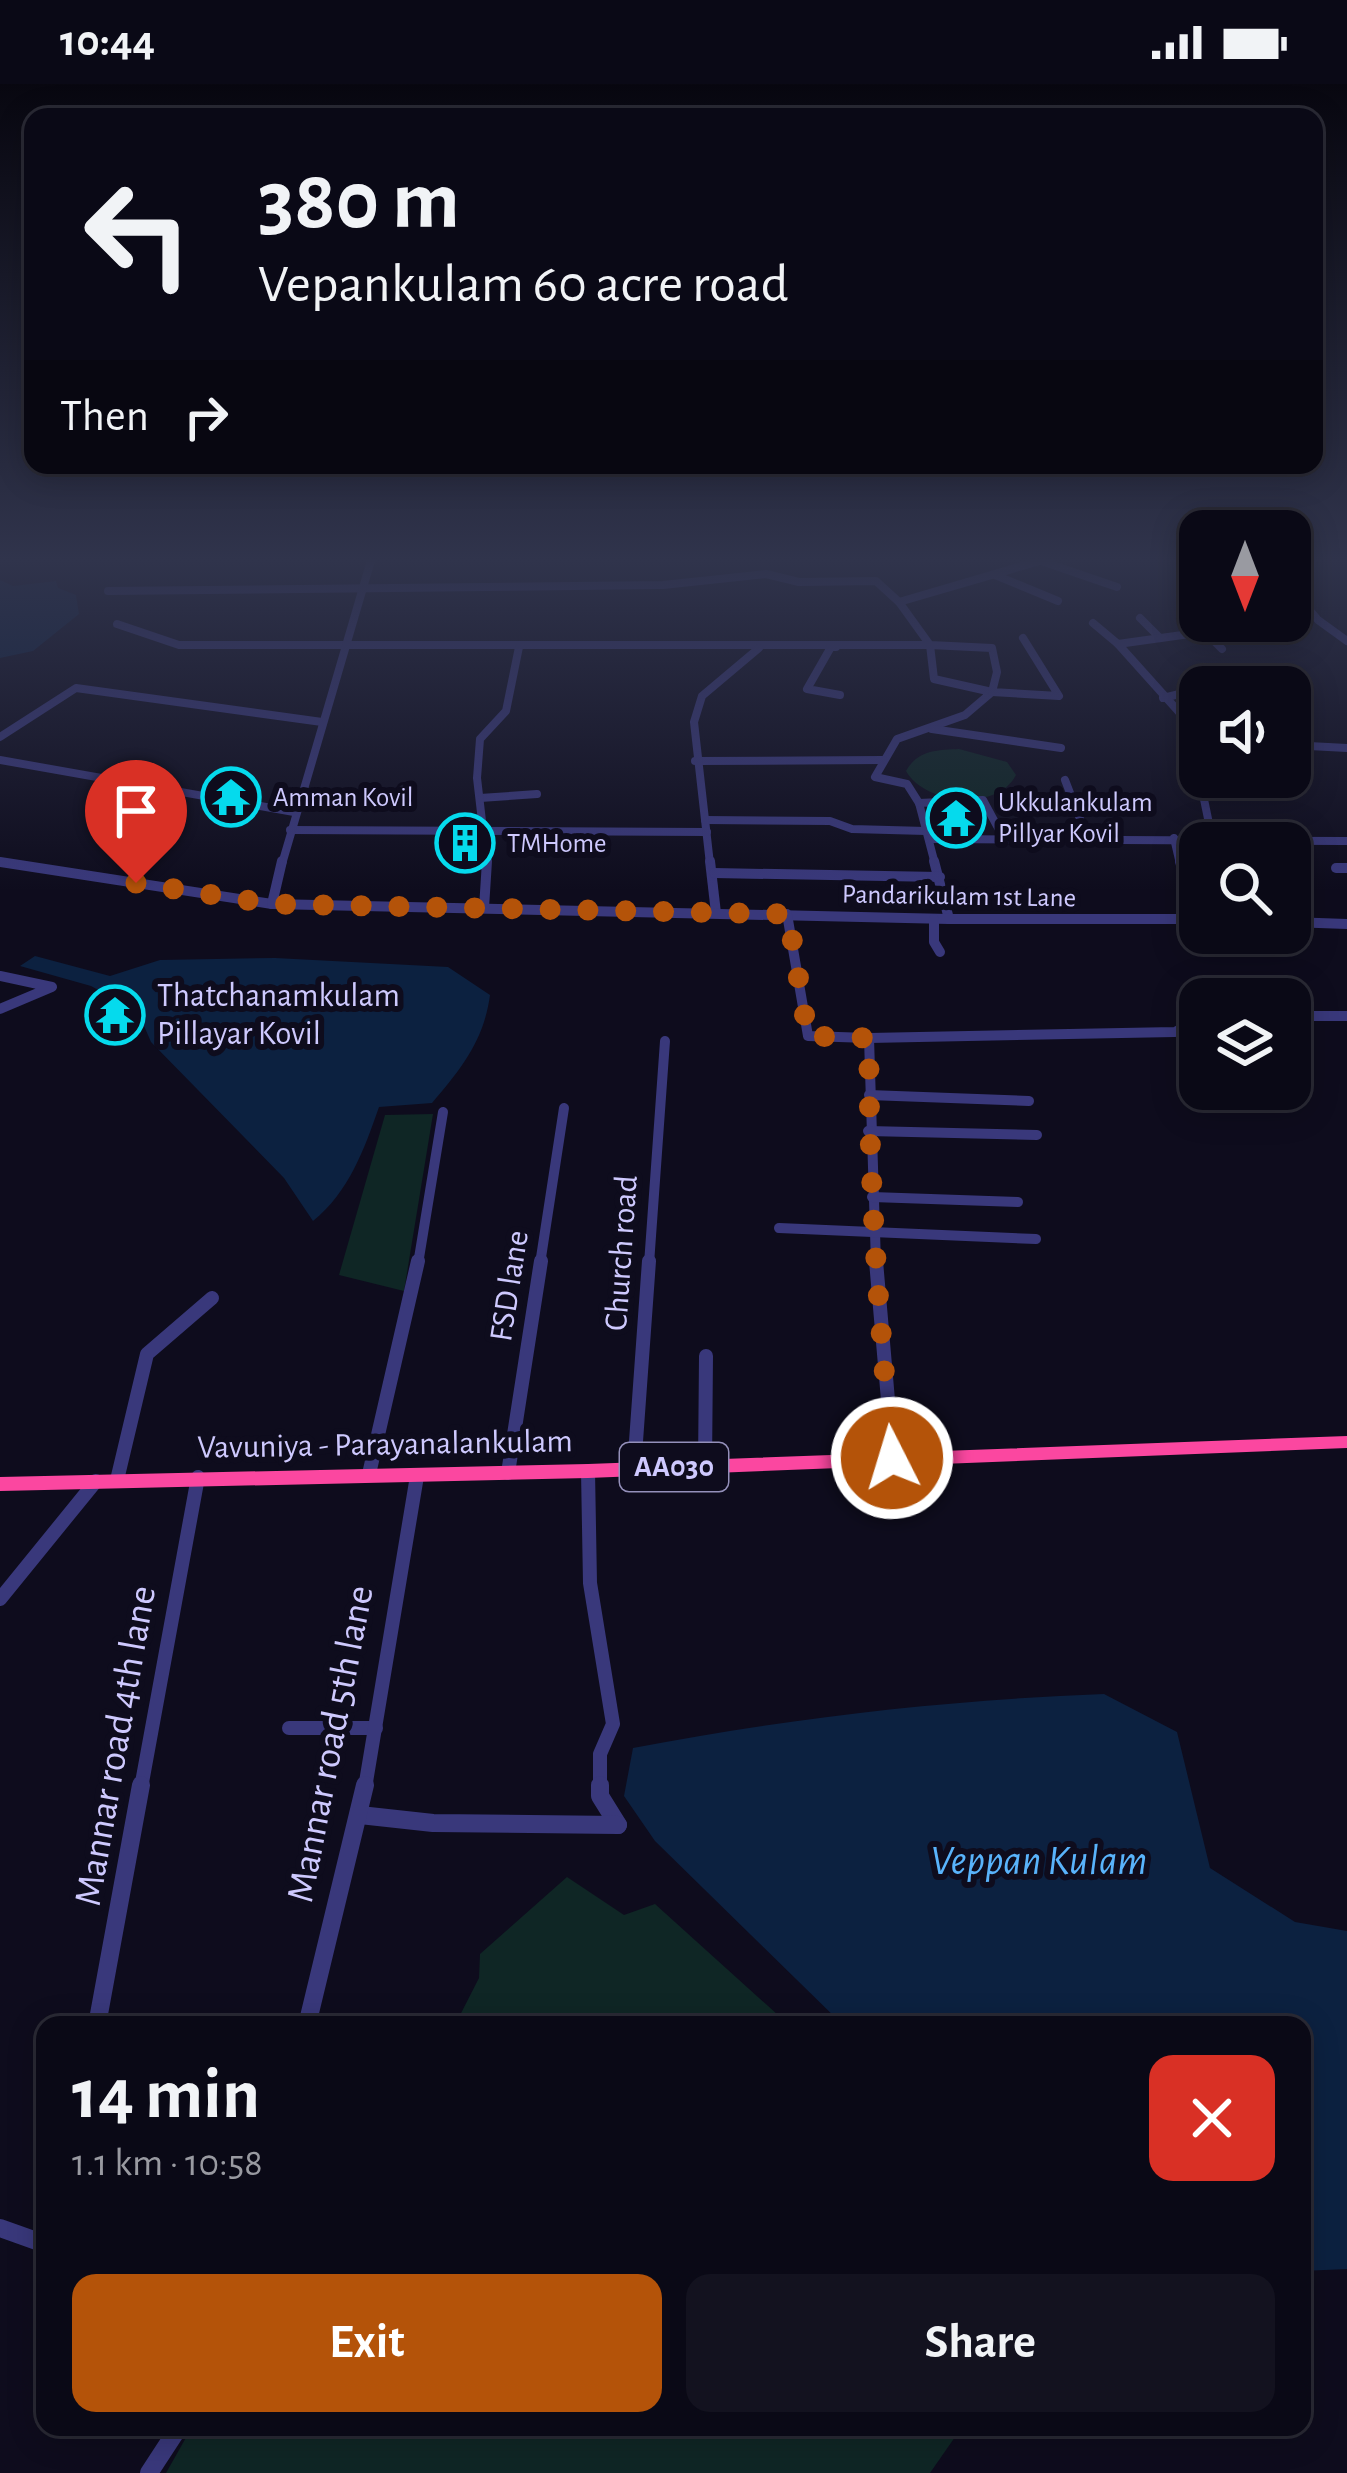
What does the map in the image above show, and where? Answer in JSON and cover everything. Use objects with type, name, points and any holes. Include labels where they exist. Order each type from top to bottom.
[{"type":"highway","name":"Vavuniya - Parayanalankulam","points":[[0,1484],[588,1472],[1347,1442]]},
{"type":"street","points":[[272,904],[293,812],[337,668]]},
{"type":"street","points":[[484,908],[486,828],[480,798],[480,739],[494,731],[507,709],[515,668]]},
{"type":"street","points":[[716,913],[694,722],[702,696],[735,668]]},
{"type":"street","points":[[819,668],[807,689],[840,695]]},
{"type":"street","points":[[933,668],[934,679],[992,692],[1059,696],[1042,668]]},
{"type":"street","points":[[949,919],[919,803],[907,784],[875,777],[897,739],[965,715],[992,692],[996,668]]},
{"type":"street","points":[[1138,668],[1179,711]]},
{"type":"street","points":[[0,736],[76,688],[322,722]]},
{"type":"street","points":[[1163,698],[1179,694]]},
{"type":"street","points":[[925,728],[1061,748]]},
{"type":"street","points":[[1311,746],[1347,748]]},
{"type":"street","points":[[0,760],[293,812]]},
{"type":"street","points":[[695,761],[883,760]]},
{"type":"street","points":[[1065,780],[1087,837]]},
{"type":"street","points":[[480,798],[537,794]]},
{"type":"street","points":[[919,803],[983,800],[1003,837]]},
{"type":"street","points":[[290,830],[830,821],[852,829],[927,835],[1179,838]]},
{"type":"street","points":[[1174,838],[1179,856]]},
{"type":"street","points":[[1311,840],[1347,841]]},
{"type":"street","name":"Pandarikulam 1st Lane","points":[[0,862],[272,904],[934,919],[1179,919]]},
{"type":"street","points":[[714,873],[940,877]]},
{"type":"street","points":[[788,914],[808,1036],[1179,1030]]},
{"type":"street","points":[[934,919],[934,942],[940,952]]},
{"type":"street","points":[[1311,923],[1347,924]]},
{"type":"street","points":[[0,976],[52,987],[0,1009]]},
{"type":"street","points":[[1311,1016],[1347,1016]]},
{"type":"street","points":[[869,1038],[868,1132],[892,1458]]},
{"type":"street","name":"Church road","points":[[634,1468],[665,1041]]},
{"type":"street","points":[[869,1095],[1028,1101]]},
{"type":"street","name":"FSD lane","points":[[508,1473],[564,1108]]},
{"type":"street","points":[[369,1474],[412,1299],[443,1112]]},
{"type":"street","points":[[868,1132],[1037,1135]]},
{"type":"street","points":[[872,1197],[1018,1202]]},
{"type":"street","points":[[779,1228],[1036,1239]]},
{"type":"street","points":[[117,1480],[147,1354],[212,1298]]},
{"type":"street","points":[[705,1466],[706,1356]]},
{"type":"street","points":[[360,1815],[433,1823],[618,1826],[600,1796],[600,1754],[613,1724],[590,1583],[588,1472]]},
{"type":"street","name":"Mannar road 5th lane","points":[[309,2016],[360,1815],[417,1476]]},
{"type":"street","name":"Mannar road 4th lane","points":[[99,2016],[198,1478]]},
{"type":"street","points":[[0,1599],[96,1481]]},
{"type":"street","points":[[289,1728],[376,1727]]},
{"type":"street","points":[[0,2228],[36,2241]]},
{"type":"street","points":[[148,2473],[172,2436]]},
{"type":"green space","points":[[959,749],[1007,762],[1016,775],[993,795],[961,799],[928,791],[906,771],[922,755]]},
{"type":"green space","points":[[433,1114],[404,1291],[339,1275],[385,1115]]},
{"type":"green space","points":[[567,1877],[624,1915],[655,1904],[779,2016],[460,2016],[479,1978],[480,1954]]},
{"type":"green space","points":[[187,2436],[956,2436],[930,2473],[166,2473]]},
{"type":"water","points":[[35,956],[110,976],[160,960],[275,958],[448,967],[490,995],[477,1040],[453,1078],[432,1103],[379,1107],[346,1184],[313,1221],[284,1178],[151,1042],[138,1012],[91,986],[20,966]]},
{"type":"water","name":"Veppan Kulam","points":[[1104,1694],[1177,1732],[1210,1868],[1295,1922],[1347,1931],[1347,2269],[1311,2271],[1311,2016],[834,2016],[655,1841],[624,1796],[633,1748],[868,1712]]},
{"type":"place","name":"Amman Kovil","points":[[231,797]]},
{"type":"place","name":"Ukkulankulam Pillyar Kovil","points":[[956,818]]},
{"type":"place","name":"TMHome","points":[[465,843]]},
{"type":"place","name":"Thatchanamkulam Pillayar Kovil","points":[[115,1015]]},
{"type":"route","points":[[136,883],[272,904],[788,914],[808,1036],[869,1038],[868,1144],[892,1458]]}]
